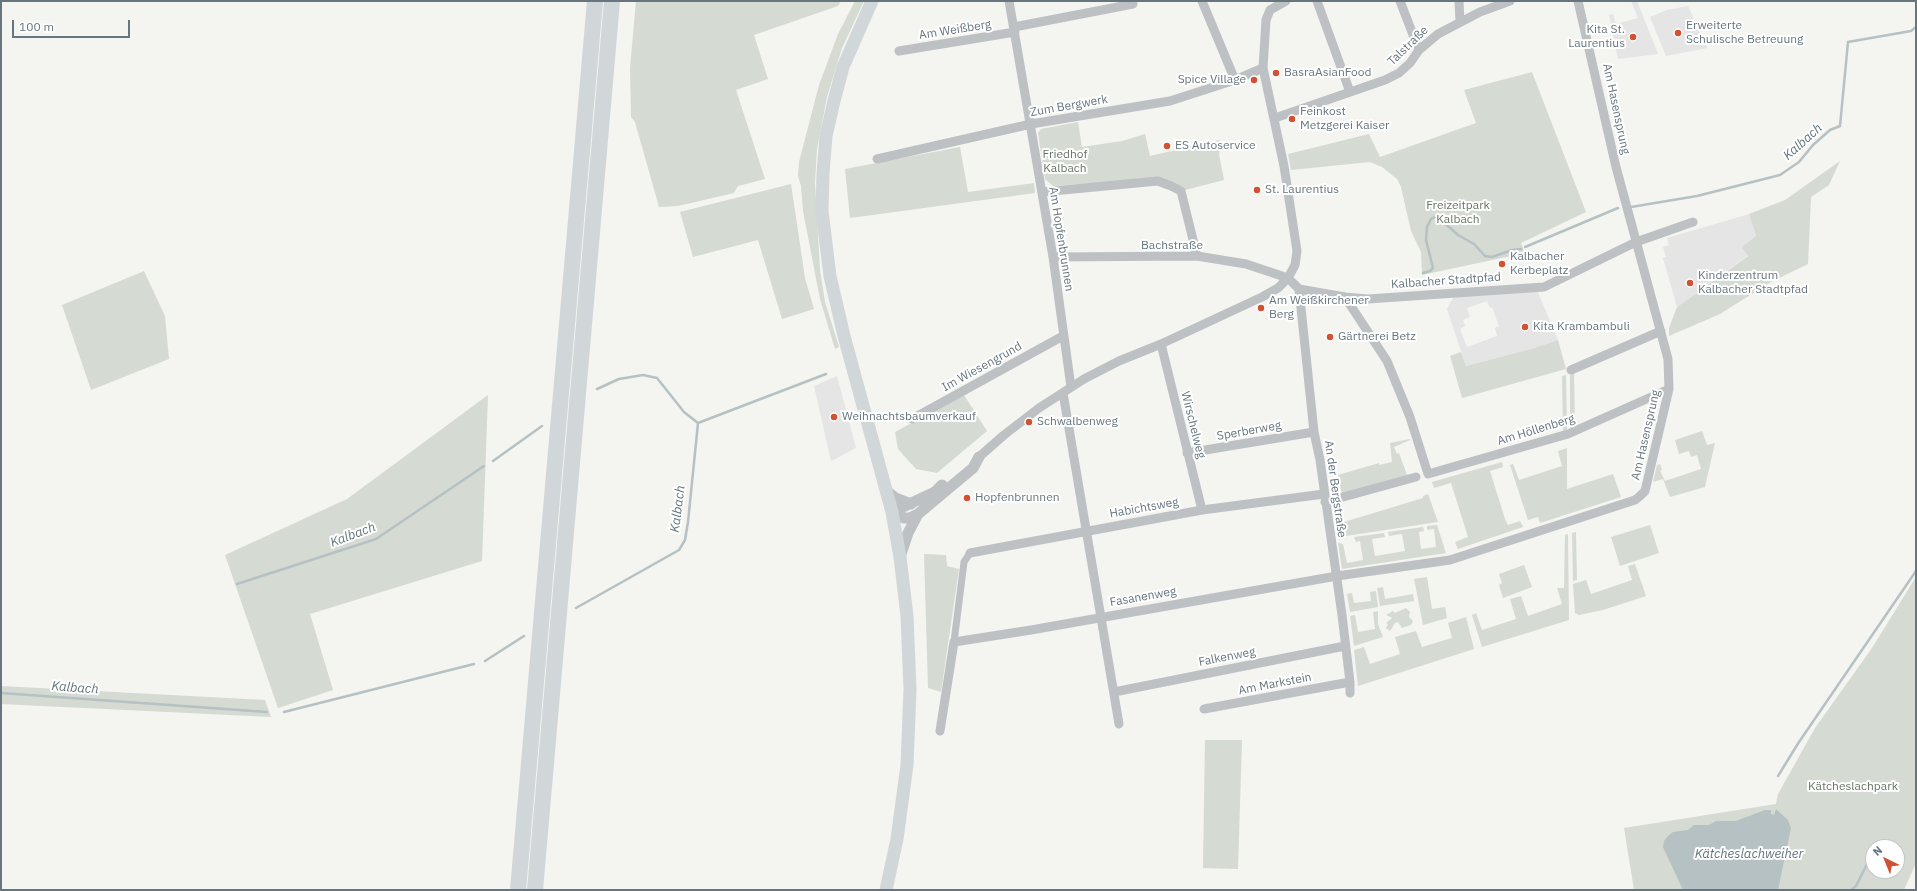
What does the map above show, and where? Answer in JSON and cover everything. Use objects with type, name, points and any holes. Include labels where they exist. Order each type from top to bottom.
[{"type":"highway","points":[[518,890],[595,1]]},
{"type":"highway","points":[[535,890],[612,1]]},
{"type":"main road","points":[[872,1],[843,67],[834,101],[826,136],[822,211],[830,276],[844,336],[892,512],[900,556],[907,616],[910,689],[907,765],[897,839],[886,890]]},
{"type":"street","name":"Am Hopfenbrunnen","points":[[1009,1],[1053,257],[1071,387]]},
{"type":"street","points":[[1202,1],[1235,80]]},
{"type":"street","points":[[892,512],[904,518],[910,518],[918,514],[973,468],[980,458],[1026,418],[1071,387],[1119,361],[1161,344],[1262,297],[1278,288],[1288,278],[1295,265],[1297,251],[1284,166],[1275,118],[1263,68],[1266,20],[1270,10],[1286,1]]},
{"type":"street","points":[[1317,1],[1350,92]]},
{"type":"street","points":[[1400,1],[1419,50]]},
{"type":"street","points":[[1459,1],[1460,22]]},
{"type":"street","name":"Talstraße","points":[[1275,118],[1399,74],[1410,63],[1419,50],[1438,34],[1460,22],[1510,1]]},
{"type":"street","name":"Am Hasensprung","points":[[1337,576],[1450,560],[1635,500],[1645,491],[1669,389],[1668,359],[1616,167],[1578,1]]},
{"type":"street","name":"Am Weißberg","points":[[900,51],[1133,4]]},
{"type":"street","name":"Zum Bergwerk","points":[[877,158],[1031,124],[1170,101],[1235,80],[1263,68]]},
{"type":"street","points":[[1042,192],[1158,181],[1171,186],[1180,191],[1198,256]]},
{"type":"street","name":"Kalbacher Stadtpfad","points":[[1300,289],[1345,297],[1368,299],[1544,287],[1636,242],[1692,222]]},
{"type":"street","name":"Bachstraße","points":[[1053,257],[1198,256],[1246,264],[1288,278]]},
{"type":"street","points":[[1288,278],[1300,289]]},
{"type":"street","name":"An der Bergstraße","points":[[1300,289],[1314,432],[1320,460],[1324,498],[1337,576],[1346,646],[1350,693]]},
{"type":"street","name":"Am Höllenberg","points":[[1345,297],[1387,361],[1410,417],[1428,474],[1568,434],[1669,389]]},
{"type":"street","points":[[1572,370],[1661,331]]},
{"type":"street","name":"Im Wiesengrund","points":[[912,419],[1063,336]]},
{"type":"street","name":"Wirschelweg","points":[[1161,344],[1202,510]]},
{"type":"street","points":[[1062,393],[1119,724]]},
{"type":"street","name":"Sperberweg","points":[[1187,453],[1314,432]]},
{"type":"street","points":[[892,512],[935,492],[970,462],[980,458]]},
{"type":"street","points":[[1324,498],[1416,477]]},
{"type":"street","points":[[887,490],[895,498],[911,504]]},
{"type":"street","name":"Habichtsweg","points":[[970,553],[1202,510],[1324,498]]},
{"type":"street","points":[[900,556],[908,533],[918,514]]},
{"type":"street","points":[[940,731],[954,642],[964,562],[970,553]]},
{"type":"street","name":"Fasanenweg","points":[[954,642],[1031,630],[1337,576]]},
{"type":"street","name":"Falkenweg","points":[[1114,692],[1346,646]]},
{"type":"street","name":"Am Markstein","points":[[1204,709],[1350,682]]},
{"type":"shaded area","name":"Kita St. Laurentius","points":[[1631,1],[1637,1],[1658,54],[1618,59],[1609,15],[1613,14],[1616,24],[1638,18]]},
{"type":"shaded area","name":"Erweiterte Schulische Betreuung","points":[[1688,6],[1707,48],[1666,56],[1650,17],[1667,10]]},
{"type":"shaded area","name":"Kinderzentrum Kalbacher Stadtpfad","points":[[1749,214],[1756,236],[1748,255],[1677,307],[1663,258],[1666,257],[1663,247],[1669,245],[1667,238]]},
{"type":"shaded area","name":"Kita Krambambuli","points":[[1537,290],[1558,340],[1531,349],[1466,366],[1447,309],[1454,296]],"holes":[[[1487,301],[1490,308],[1492,307],[1499,326],[1495,328],[1497,336],[1467,347],[1460,329],[1465,326],[1463,320],[1470,317],[1467,308]]]},
{"type":"shaded area","name":"Weihnachtsbaumverkauf","points":[[837,376],[856,448],[831,461],[814,386]]},
{"type":"green space","points":[[636,1],[841,1],[838,6],[754,35],[768,79],[736,90],[765,179],[738,186],[734,193],[678,206],[659,207],[635,122],[631,117],[630,68]]},
{"type":"green space","points":[[855,1],[864,1],[842,48],[827,97],[817,149],[815,182],[820,270],[825,302],[839,347],[835,349],[820,299],[803,211],[801,186],[798,176],[799,162],[819,85],[838,34]]},
{"type":"green space","name":"Freizeitpark Kalbach","points":[[1532,72],[1586,212],[1521,243],[1525,253],[1422,275],[1421,252],[1411,231],[1401,187],[1397,179],[1382,167],[1370,162],[1291,170],[1288,154],[1369,134],[1380,157],[1476,123],[1464,90]]},
{"type":"green space","name":"Friedhof Kalbach","points":[[1078,122],[1082,147],[1122,141],[1145,134],[1150,156],[1220,140],[1221,147],[1219,154],[1224,180],[1185,190],[1159,178],[1053,186],[1045,179],[1038,133],[1041,129]]},
{"type":"green space","name":"Friedhof Kalbach","points":[[960,147],[968,192],[1034,183],[1035,193],[850,218],[845,169]]},
{"type":"green space","points":[[1840,161],[1829,185],[1811,197],[1808,264],[1771,282],[1720,314],[1669,336],[1669,328],[1677,307],[1748,256],[1742,247],[1756,236],[1749,214],[1785,200]]},
{"type":"green space","points":[[791,184],[805,278],[814,309],[782,319],[758,240],[693,257],[680,212]]},
{"type":"green space","points":[[144,271],[165,316],[169,359],[91,390],[62,305]]},
{"type":"green space","points":[[1558,340],[1566,369],[1462,398],[1450,356],[1461,352],[1466,366],[1531,349]]},
{"type":"green space","points":[[1574,373],[1575,427],[1570,429],[1570,375]]},
{"type":"green space","points":[[1566,375],[1567,431],[1563,432],[1562,376]]},
{"type":"green space","points":[[488,395],[482,561],[310,614],[333,690],[278,708],[225,555],[347,499]]},
{"type":"green space","points":[[964,395],[987,431],[937,473],[916,469],[898,449],[895,432]]},
{"type":"green space","points":[[1702,431],[1707,445],[1715,443],[1705,487],[1670,497],[1663,479],[1653,482],[1657,465],[1660,464],[1662,470],[1660,471],[1665,481],[1701,469],[1697,455],[1691,457],[1689,451],[1679,454],[1675,440]]},
{"type":"green space","points":[[1410,439],[1394,447],[1397,454],[1399,453],[1407,475],[1342,494],[1338,475],[1379,463],[1379,465],[1392,462],[1390,443]]},
{"type":"green space","points":[[1567,448],[1567,489],[1613,474],[1621,497],[1540,523],[1538,517],[1528,520],[1510,465],[1513,464],[1519,480],[1562,466],[1558,451]]},
{"type":"green space","points":[[1502,462],[1503,467],[1490,471],[1505,519],[1508,525],[1520,521],[1523,527],[1458,549],[1455,542],[1468,537],[1451,483],[1434,488],[1432,482]]},
{"type":"green space","points":[[1428,494],[1438,522],[1339,537],[1334,510],[1339,508],[1344,522],[1423,498],[1423,496]]},
{"type":"green space","points":[[1437,525],[1446,553],[1342,569],[1338,543],[1343,544],[1347,563],[1363,560],[1360,541],[1356,542],[1354,537],[1384,533],[1385,537],[1372,539],[1375,556],[1405,551],[1402,534],[1389,536],[1388,532],[1423,527],[1424,531],[1419,532],[1421,549],[1436,547],[1434,529],[1427,530],[1427,526]]},
{"type":"green space","points":[[1650,525],[1659,553],[1620,566],[1611,537]]},
{"type":"green space","points":[[1576,532],[1577,580],[1573,581],[1572,533]]},
{"type":"green space","points":[[1568,534],[1569,620],[1482,647],[1472,615],[1476,613],[1482,630],[1516,619],[1510,599],[1521,596],[1528,616],[1562,604],[1557,588],[1564,588],[1565,535]]},
{"type":"green space","points":[[924,554],[946,555],[947,566],[959,569],[941,692],[928,688]]},
{"type":"green space","points":[[1635,564],[1646,596],[1603,610],[1579,615],[1575,613],[1573,584],[1586,580],[1591,594],[1632,580],[1628,566]]},
{"type":"green space","points":[[1524,565],[1532,587],[1503,598],[1499,585],[1502,583],[1499,574]]},
{"type":"green space","points":[[1427,577],[1432,609],[1445,607],[1447,618],[1423,625],[1414,579]]},
{"type":"green space","name":"Kätcheslachpark","points":[[1916,577],[1916,863],[1904,890],[1634,890],[1624,828],[1776,804],[1778,794],[1815,728],[1872,648]]},
{"type":"green space","points":[[1383,587],[1385,599],[1413,594],[1414,601],[1380,606],[1377,588]]},
{"type":"green space","points":[[1376,591],[1378,607],[1350,612],[1347,594],[1352,593],[1354,603],[1371,601],[1370,592]]},
{"type":"green space","points":[[1406,608],[1410,612],[1409,617],[1413,621],[1411,625],[1402,628],[1398,622],[1395,623],[1390,631],[1386,628],[1388,624],[1386,623],[1392,618],[1386,615],[1393,611],[1395,613]]},
{"type":"green space","points":[[1378,611],[1378,624],[1383,637],[1354,646],[1350,616],[1355,615],[1358,632],[1375,629],[1373,612]]},
{"type":"green space","points":[[1466,617],[1474,649],[1358,686],[1354,650],[1364,647],[1370,664],[1400,654],[1395,637],[1416,631],[1422,647],[1452,638],[1448,623]]},
{"type":"green space","points":[[1,686],[265,700],[271,717],[1,704]]},
{"type":"green space","points":[[1205,740],[1242,740],[1238,869],[1203,868]]},
{"type":"water","name":"Kätcheslachweiher","points":[[1776,809],[1788,820],[1791,828],[1778,890],[1683,890],[1663,847],[1664,841],[1668,836],[1673,832],[1688,830],[1694,825],[1709,825],[1716,821],[1736,821],[1765,810],[1771,810],[1771,814],[1774,815]]},
{"type":"waterway","name":"Kalbach","points":[[1631,207],[1697,196],[1780,175],[1799,162],[1813,145],[1830,130],[1840,126],[1848,42],[1911,31],[1916,27]]},
{"type":"waterway","name":"Kalbach","points":[[1525,247],[1618,208]]},
{"type":"waterway","name":"Kalbach","points":[[1423,273],[1430,271],[1433,268],[1426,240],[1427,227],[1431,219],[1435,217],[1440,219],[1458,235],[1474,244],[1485,256],[1492,257],[1512,250],[1521,249]]},
{"type":"waterway","name":"Kalbach","points":[[576,608],[679,550],[685,540],[688,522],[698,423],[826,374]]},
{"type":"waterway","name":"Kalbach","points":[[597,389],[619,379],[643,375],[657,378],[684,412],[698,423]]},
{"type":"waterway","name":"Kalbach","points":[[493,461],[542,426]]},
{"type":"waterway","name":"Kalbach","points":[[237,584],[376,539],[484,466]]},
{"type":"waterway","points":[[1778,776],[1799,742],[1916,571]]},
{"type":"waterway","name":"Kalbach","points":[[485,661],[524,636]]},
{"type":"waterway","name":"Kalbach","points":[[284,712],[474,664]]},
{"type":"waterway","name":"Kalbach","points":[[1,693],[267,712]]},
{"type":"waterway","points":[[1851,890],[1856,886],[1865,868]]},
{"type":"place","name":"Erweiterte Schulische Betreuung","points":[[1678,33]]},
{"type":"place","name":"Kita St. Laurentius","points":[[1633,37]]},
{"type":"place","name":"BasraAsianFood","points":[[1276,73]]},
{"type":"place","name":"Spice Village","points":[[1254,80]]},
{"type":"place","name":"Feinkost Metzgerei Kaiser","points":[[1292,119]]},
{"type":"place","name":"ES Autoservice","points":[[1167,146]]},
{"type":"place","name":"St. Laurentius","points":[[1257,190]]},
{"type":"place","name":"Kalbacher Kerbeplatz","points":[[1502,264]]},
{"type":"place","name":"Kinderzentrum Kalbacher Stadtpfad","points":[[1690,283]]},
{"type":"place","name":"Am Weißkirchener Berg","points":[[1261,308]]},
{"type":"place","name":"Kita Krambambuli","points":[[1525,327]]},
{"type":"place","name":"Gärtnerei Betz","points":[[1330,337]]},
{"type":"place","name":"Weihnachtsbaumverkauf","points":[[834,417]]},
{"type":"place","name":"Schwalbenweg","points":[[1029,422]]},
{"type":"place","name":"Hopfenbrunnen","points":[[967,498]]}]
